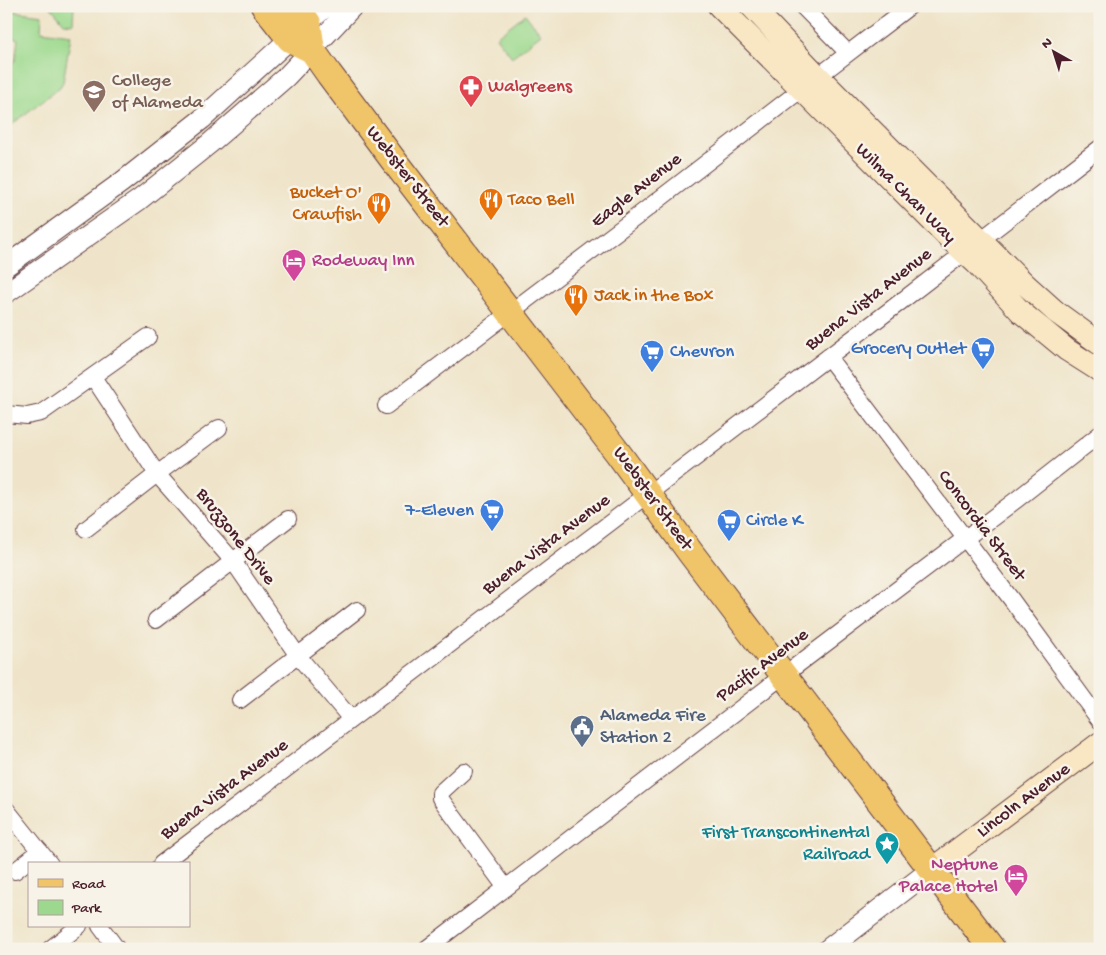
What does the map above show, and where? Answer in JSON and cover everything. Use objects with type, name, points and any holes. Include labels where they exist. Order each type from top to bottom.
[{"type":"main road","name":"Webster Street","points":[[264,6],[306,25],[394,161],[614,446],[696,560],[992,949]]},
{"type":"main road","name":"Wilma Chan Way","points":[[719,6],[800,90],[972,245],[1026,285],[1056,312],[1100,344]]},
{"type":"main road","name":"Wilma Chan Way","points":[[751,6],[818,76],[972,245],[1021,312],[1067,350],[1100,371]]},
{"type":"main road","name":"Lincoln Avenue","points":[[932,870],[1100,743]]},
{"type":"street","points":[[6,266],[122,182],[202,119],[306,25],[353,6]]},
{"type":"street","points":[[802,6],[848,53]]},
{"type":"street","name":"Eagle Avenue","points":[[386,406],[636,218],[910,6]]},
{"type":"street","points":[[6,293],[139,200],[209,144],[286,77],[306,25]]},
{"type":"street","name":"Buena Vista Avenue","points":[[164,862],[1100,148]]},
{"type":"street","points":[[6,414],[27,416],[41,413],[148,337]]},
{"type":"street","name":"Concordia Street","points":[[828,357],[1100,720]]},
{"type":"street","name":"Bruzzone Drive","points":[[93,377],[157,474],[233,561],[298,656],[351,719]]},
{"type":"street","points":[[86,529],[219,428]]},
{"type":"street","name":"Pacific Avenue","points":[[426,949],[1100,434]]},
{"type":"street","points":[[156,620],[288,519]]},
{"type":"street","points":[[240,700],[357,610]]},
{"type":"street","points":[[464,771],[440,793],[440,798],[506,888]]},
{"type":"street","points":[[6,809],[45,857]]},
{"type":"street","points":[[15,871],[28,865]]},
{"type":"street","name":"Lincoln Avenue","points":[[828,949],[932,870]]},
{"type":"street","points":[[50,949],[76,928]]},
{"type":"street","points":[[101,928],[117,949]]},
{"type":"green space","points":[[50,6],[74,6],[73,24],[64,23]]},
{"type":"green space","points":[[6,10],[42,15],[41,31],[71,35],[63,82],[60,87],[6,129],[6,67],[15,61],[18,39],[6,36]]},
{"type":"green space","points":[[525,14],[541,34],[512,57],[496,37]]},
{"type":"place","name":"Walgreens","points":[[471,108]]},
{"type":"place","name":"College of Alameda","points":[[94,113]]},
{"type":"place","name":"Taco Bell","points":[[491,221]]},
{"type":"place","name":"Bucket O' Crawfish","points":[[379,225]]},
{"type":"place","name":"Rodeway Inn","points":[[294,282]]},
{"type":"place","name":"Jack in the Box","points":[[576,317]]},
{"type":"place","name":"Grocery Outlet","points":[[983,370]]},
{"type":"place","name":"Chevron","points":[[652,373]]},
{"type":"place","name":"7-Eleven","points":[[492,532]]},
{"type":"place","name":"Circle K","points":[[729,542]]},
{"type":"place","name":"Alameda Fire Station 2","points":[[582,748]]},
{"type":"place","name":"First Transcontinental Railroad","points":[[887,865]]},
{"type":"place","name":"Neptune Palace Hotel","points":[[1016,897]]}]
